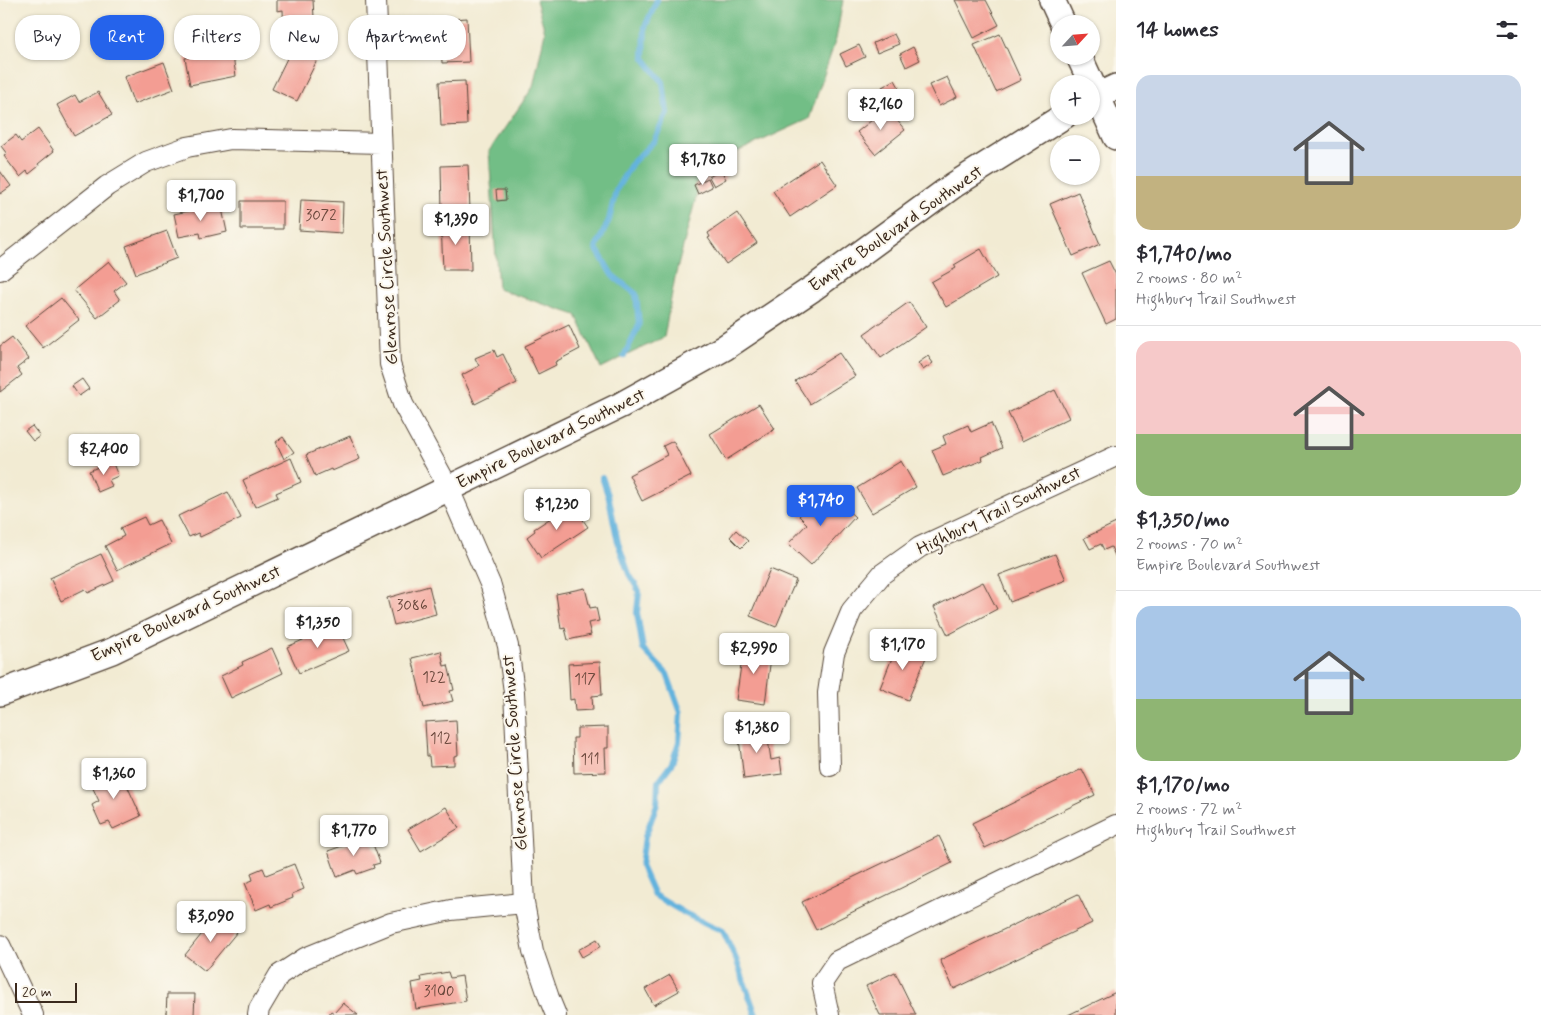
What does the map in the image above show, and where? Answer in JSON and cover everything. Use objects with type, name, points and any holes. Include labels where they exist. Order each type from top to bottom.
[{"type":"street","name":"Glenrose Circle Southwest","points":[[376,0],[390,364],[403,404],[449,489],[491,586],[508,646],[514,692],[524,903],[533,951],[548,998],[556,1015]]},
{"type":"street","points":[[1052,0],[1059,15]]},
{"type":"street","points":[[1083,65],[1101,94],[1116,137]]},
{"type":"street","name":"Empire Boulevard Southwest","points":[[0,693],[112,651],[621,405],[724,348],[812,289],[954,185],[1050,125]]},
{"type":"street","points":[[0,270],[108,186],[146,162],[187,147],[231,139],[381,143]]},
{"type":"street","name":"Highbury Trail Southwest","points":[[830,766],[828,693],[834,652],[852,610],[882,574],[920,547],[1116,456]]},
{"type":"street","points":[[830,1015],[822,983],[837,960],[1116,825]]},
{"type":"street","points":[[258,1015],[259,1009],[279,976],[305,958],[391,923],[451,910],[524,903]]},
{"type":"street","points":[[0,945],[33,1015]]},
{"type":"green space","points":[[536,0],[843,0],[836,39],[809,119],[704,167],[675,277],[664,337],[601,368],[576,315],[498,289],[489,151],[533,87],[545,32]]},
{"type":"building","points":[[277,0],[313,0],[314,15],[283,15],[283,10],[277,11]]},
{"type":"building","points":[[955,0],[986,0],[999,25],[974,38]]},
{"type":"building","points":[[466,18],[469,62],[442,63],[442,60],[466,60]]},
{"type":"building","points":[[894,34],[899,44],[877,53],[873,43]]},
{"type":"building","points":[[1000,34],[1021,80],[996,92],[974,45]]},
{"type":"building","points":[[859,45],[865,57],[846,66],[840,54]]},
{"type":"building","points":[[913,47],[920,60],[906,67],[900,54]]},
{"type":"building","points":[[185,60],[234,60],[236,76],[190,85]]},
{"type":"building","points":[[286,60],[317,60],[297,101],[272,89]]},
{"type":"building","points":[[164,62],[174,89],[134,104],[124,77]]},
{"type":"building","points":[[947,77],[957,97],[939,106],[929,85]]},
{"type":"building","points":[[895,80],[899,87],[886,94],[882,87]]},
{"type":"building","points":[[465,81],[467,125],[441,126],[439,82]]},
{"type":"building","points":[[98,92],[112,115],[74,136],[57,105],[75,95],[79,102]]},
{"type":"building","points":[[887,108],[905,130],[875,154],[857,132]]},
{"type":"building","points":[[38,129],[54,151],[29,174],[27,171],[20,177],[4,156],[7,154],[1,146],[16,135],[21,142]]},
{"type":"building","points":[[820,160],[837,185],[790,217],[773,191]]},
{"type":"building","points":[[468,165],[470,209],[442,210],[441,166]]},
{"type":"building","points":[[721,170],[726,179],[714,186],[709,177]]},
{"type":"building","points":[[0,171],[11,186],[0,194]]},
{"type":"building","points":[[708,178],[712,187],[698,194],[694,185]]},
{"type":"building","points":[[496,190],[505,190],[506,200],[497,201]]},
{"type":"building","points":[[1078,192],[1100,244],[1073,256],[1050,204]]},
{"type":"building","points":[[301,200],[343,202],[342,233],[299,230]]},
{"type":"building","points":[[241,201],[283,201],[283,229],[241,229]]},
{"type":"building","points":[[221,204],[227,232],[201,238],[200,233],[179,237],[174,214]]},
{"type":"building","points":[[737,213],[757,243],[726,264],[708,238],[710,237],[708,233]]},
{"type":"building","points":[[470,221],[471,270],[443,270],[441,222]]},
{"type":"building","points":[[167,231],[177,258],[136,274],[126,246]]},
{"type":"building","points":[[981,249],[997,277],[946,307],[931,282],[956,268],[954,265]]},
{"type":"building","points":[[109,261],[126,282],[114,291],[120,300],[97,318],[74,290]]},
{"type":"building","points":[[1109,261],[1116,275],[1116,319],[1106,324],[1082,273]]},
{"type":"building","points":[[61,298],[79,320],[43,348],[25,326]]},
{"type":"building","points":[[909,302],[926,327],[881,358],[864,334]]},
{"type":"building","points":[[569,325],[580,349],[555,362],[556,365],[538,374],[525,346]]},
{"type":"building","points":[[12,337],[29,359],[17,368],[22,375],[0,392],[0,346]]},
{"type":"building","points":[[494,350],[497,357],[503,354],[517,383],[475,404],[462,375],[479,366],[475,358]]},
{"type":"building","points":[[839,353],[855,376],[810,404],[795,381]]},
{"type":"building","points":[[928,356],[933,363],[923,370],[918,363]]},
{"type":"building","points":[[82,379],[89,389],[79,396],[72,386]]},
{"type":"building","points":[[1055,390],[1069,418],[1022,441],[1008,413]]},
{"type":"building","points":[[759,404],[775,429],[726,460],[710,434]]},
{"type":"building","points":[[991,423],[1002,448],[982,457],[983,460],[943,476],[932,450],[946,444],[943,436],[968,425],[971,432]]},
{"type":"building","points":[[32,426],[40,436],[33,441],[25,431]]},
{"type":"building","points":[[350,436],[360,459],[315,476],[306,455]]},
{"type":"building","points":[[283,437],[294,452],[284,459],[276,442]]},
{"type":"building","points":[[673,441],[691,476],[642,501],[629,475],[667,455],[663,446]]},
{"type":"building","points":[[291,458],[301,482],[276,493],[278,497],[255,507],[243,480]]},
{"type":"building","points":[[112,461],[118,476],[109,480],[112,486],[98,492],[89,471]]},
{"type":"building","points":[[901,461],[916,487],[872,513],[857,488]]},
{"type":"building","points":[[824,489],[855,517],[811,565],[788,544],[807,524],[799,516]]},
{"type":"building","points":[[228,492],[241,518],[200,537],[198,533],[189,537],[178,516]]},
{"type":"building","points":[[572,504],[588,527],[541,558],[527,537],[535,531],[534,529]]},
{"type":"building","points":[[144,517],[148,525],[159,520],[171,544],[117,570],[105,546],[124,536],[120,528]]},
{"type":"building","points":[[1116,523],[1116,558],[1111,547],[1104,550],[1101,544],[1090,549],[1084,538]]},
{"type":"building","points":[[736,530],[748,541],[741,548],[730,537]]},
{"type":"building","points":[[101,554],[114,581],[88,593],[85,589],[61,601],[50,578]]},
{"type":"building","points":[[1055,554],[1066,580],[1010,602],[999,575]]},
{"type":"building","points":[[770,569],[796,580],[776,627],[750,616]]},
{"type":"building","points":[[983,582],[997,609],[948,635],[934,607]]},
{"type":"building","points":[[429,586],[436,614],[394,625],[387,598]]},
{"type":"building","points":[[585,588],[590,608],[596,607],[599,621],[588,623],[591,635],[568,640],[565,628],[561,629],[556,594]]},
{"type":"building","points":[[337,625],[349,651],[299,673],[287,647]]},
{"type":"building","points":[[898,643],[927,655],[908,700],[880,688]]},
{"type":"building","points":[[744,645],[772,649],[765,704],[736,700]]},
{"type":"building","points":[[272,648],[283,673],[231,698],[221,676],[243,665],[242,662]]},
{"type":"building","points":[[441,651],[444,666],[448,665],[454,690],[450,691],[453,701],[424,708],[412,658]]},
{"type":"building","points":[[600,662],[602,695],[592,696],[593,710],[575,711],[574,699],[570,700],[568,664]]},
{"type":"building","points":[[456,720],[458,755],[454,756],[454,765],[430,766],[429,756],[427,756],[425,722]]},
{"type":"building","points":[[766,726],[771,760],[780,758],[782,774],[744,779],[738,731]]},
{"type":"building","points":[[608,727],[608,748],[605,748],[606,772],[574,773],[573,738],[577,738],[577,728]]},
{"type":"building","points":[[119,768],[141,816],[113,829],[109,822],[101,825],[92,805],[99,801],[90,782]]},
{"type":"building","points":[[1082,769],[1095,795],[985,848],[972,823]]},
{"type":"building","points":[[446,807],[459,828],[421,851],[408,829]]},
{"type":"building","points":[[370,836],[380,863],[373,865],[374,868],[357,874],[355,870],[337,877],[328,851]]},
{"type":"building","points":[[939,836],[952,863],[816,930],[802,902]]},
{"type":"building","points":[[294,864],[304,889],[292,894],[293,898],[271,907],[270,904],[256,910],[245,883],[253,880],[251,873],[263,868],[266,875]]},
{"type":"building","points":[[1078,894],[1092,923],[954,989],[940,960]]},
{"type":"building","points":[[217,915],[237,932],[205,971],[185,955]]},
{"type":"building","points":[[597,939],[601,946],[582,957],[578,950]]},
{"type":"building","points":[[448,972],[450,978],[462,976],[466,1001],[416,1009],[412,983],[422,981],[421,977]]},
{"type":"building","points":[[895,972],[916,1015],[880,1015],[866,986]]},
{"type":"building","points":[[670,975],[679,991],[654,1005],[645,989]]},
{"type":"building","points":[[1116,992],[1116,1015],[1068,1015]]},
{"type":"building","points":[[167,994],[195,994],[194,1015],[166,1015]]},
{"type":"building","points":[[343,1003],[358,1015],[328,1015],[331,1011],[334,1013]]},
{"type":"waterway","points":[[624,356],[639,325],[636,294],[612,275],[596,248],[609,220],[616,190],[632,163],[654,141],[667,113],[663,82],[644,58],[645,27],[657,0]]},
{"type":"waterway","points":[[602,477],[609,498],[618,543],[629,574],[639,591],[637,613],[643,649],[667,674],[681,713],[679,742],[672,763],[658,782],[657,804],[645,837],[641,866],[654,895],[686,914],[723,931],[736,959],[756,1015]]}]
